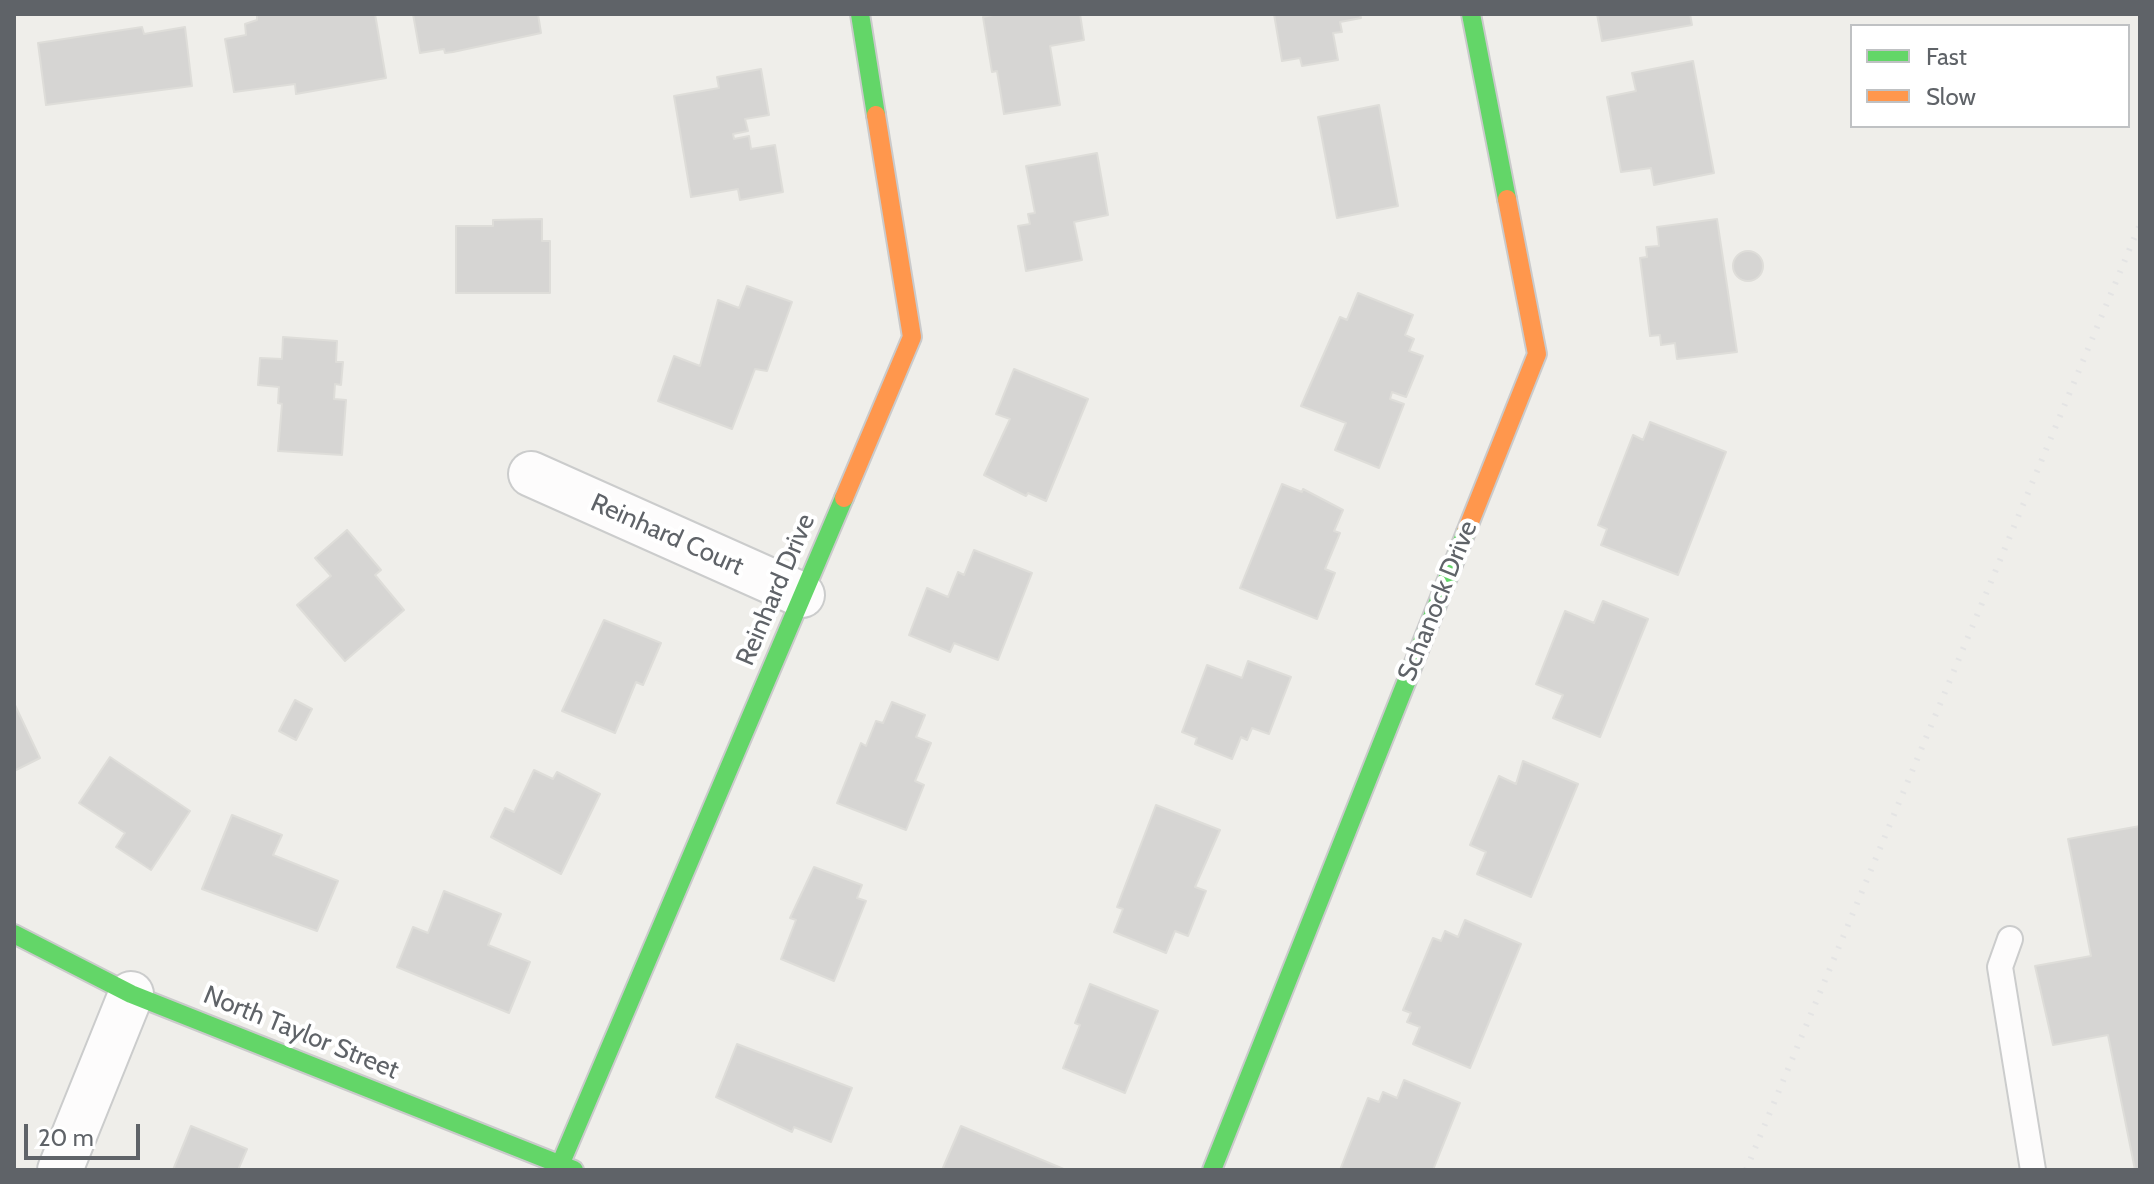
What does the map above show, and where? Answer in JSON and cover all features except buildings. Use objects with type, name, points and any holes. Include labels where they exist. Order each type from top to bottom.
[{"type":"street","name":"Reinhard Drive","points":[[567,1167],[802,595],[912,337],[860,14]]},
{"type":"street","name":"Schanock Drive","points":[[1212,1170],[1537,354],[1471,14]]},
{"type":"street","name":"Reinhard Court","points":[[531,474],[802,595]]},
{"type":"street","name":"North Taylor Street","points":[[14,934],[131,994],[567,1167]]},
{"type":"street","points":[[60,1170],[131,994]]},
{"type":"lane","points":[[2010,939],[2000,967],[2033,1170]]},
{"type":"railway","points":[[1746,1170],[2140,224]]},
{"type":"traffic: fast","points":[[860,14],[876,115]]},
{"type":"traffic: fast","points":[[1471,14],[1507,199]]},
{"type":"traffic: fast","points":[[560,1165],[844,498]]},
{"type":"traffic: fast","points":[[1212,1170],[1466,532]]},
{"type":"traffic: fast","points":[[14,934],[131,994],[574,1170]]},
{"type":"traffic: slow","points":[[844,498],[912,337],[876,115]]},
{"type":"traffic: slow","points":[[1466,532],[1537,354],[1507,199]]}]
